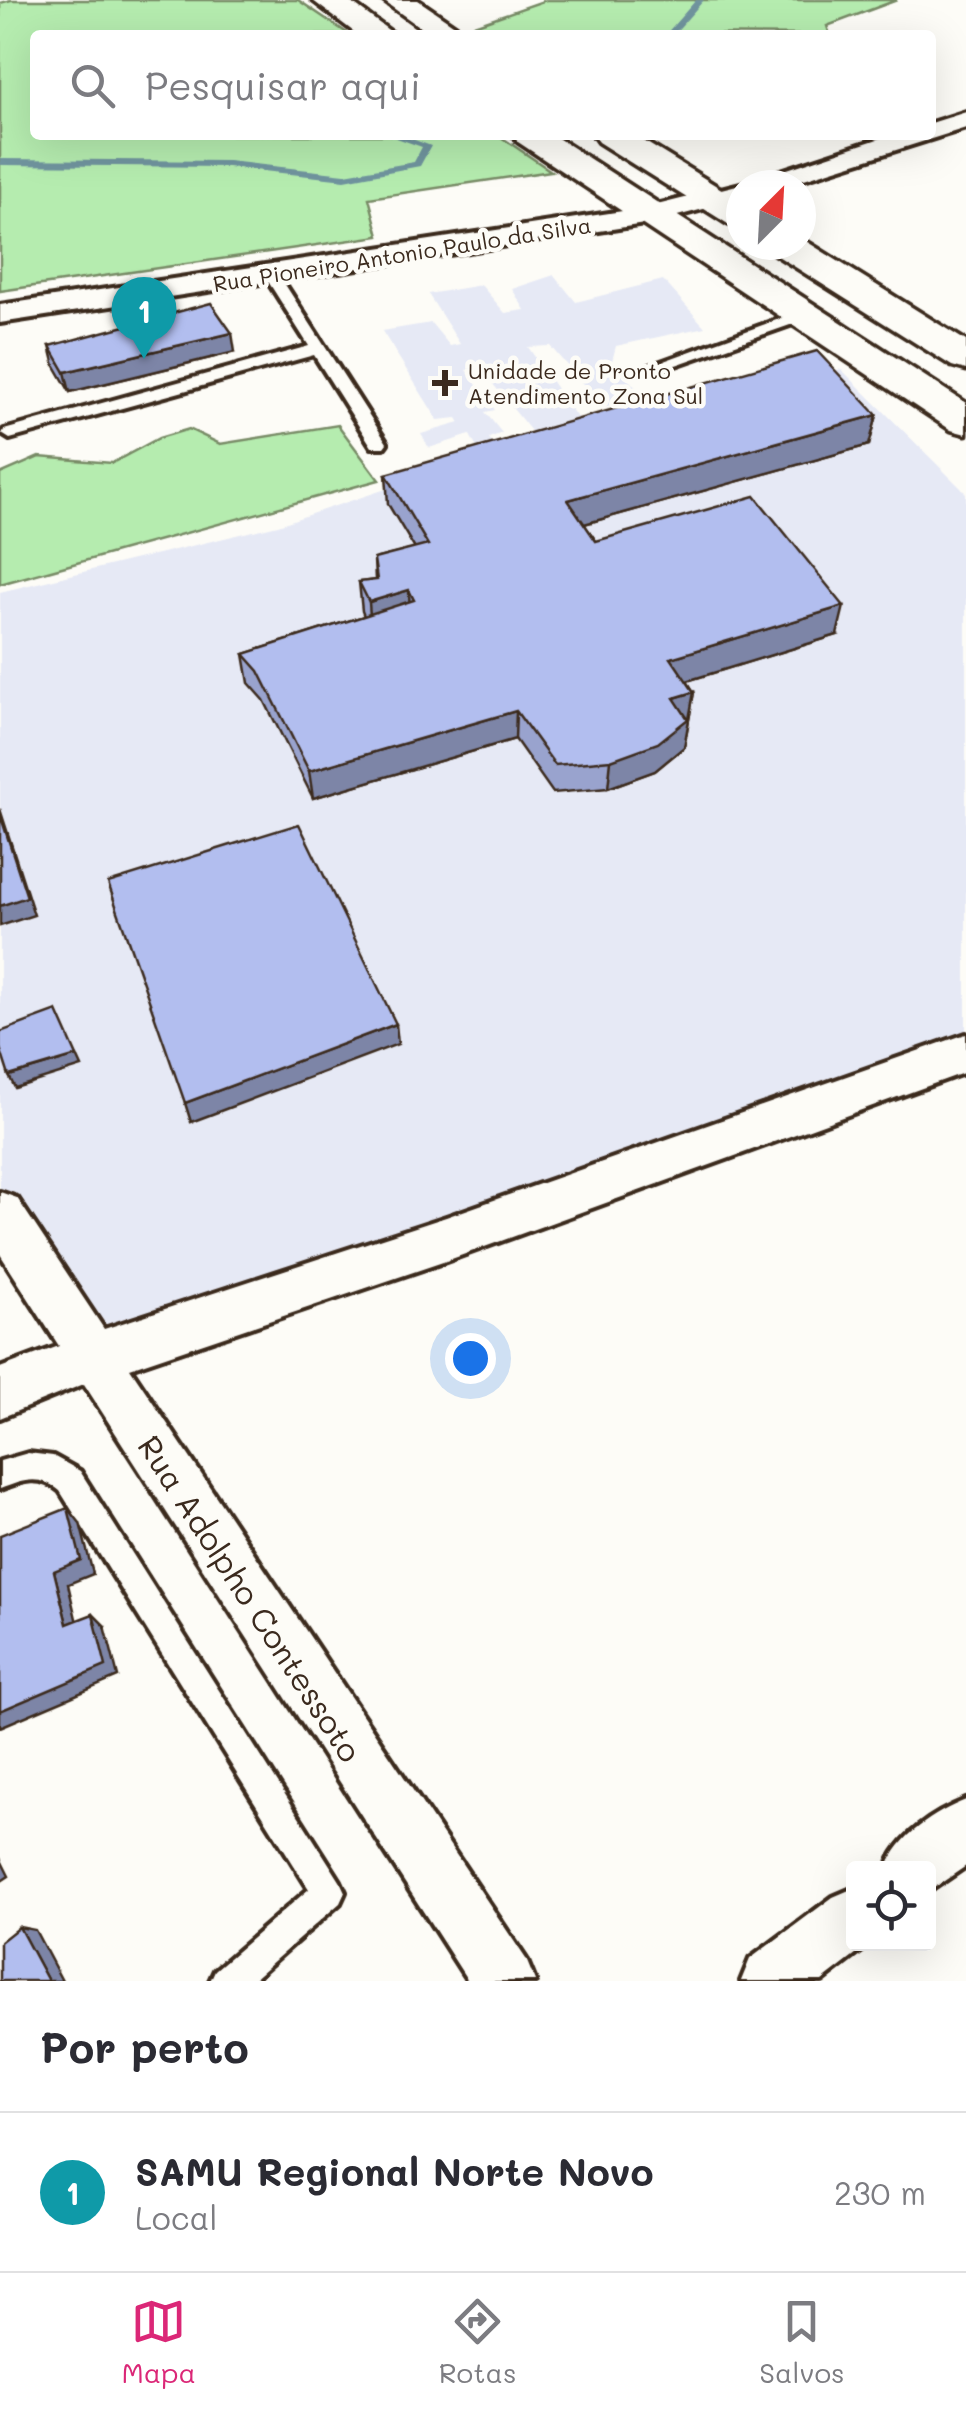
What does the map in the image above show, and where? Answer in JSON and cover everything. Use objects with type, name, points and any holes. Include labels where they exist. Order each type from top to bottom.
[{"type":"main road","points":[[327,0],[372,30]]},
{"type":"main road","points":[[398,0],[445,30]]},
{"type":"main road","points":[[543,140],[706,205]]},
{"type":"main road","points":[[617,140],[706,205],[804,315],[966,421]]},
{"type":"main road","points":[[810,260],[966,358]]},
{"type":"street","points":[[936,129],[966,120]]},
{"type":"street","points":[[805,170],[901,140]]},
{"type":"street","name":"Rua Pioneiro Antonio Paulo da Silva","points":[[0,314],[706,205]]},
{"type":"street","points":[[0,1393],[92,1357],[465,1232],[966,1053]]},
{"type":"street","name":"Rua Adolpho Contessoto","points":[[0,1213],[504,1981]]},
{"type":"street","points":[[925,1861],[966,1830]]},
{"type":"street","points":[[772,1981],[846,1924]]},
{"type":"lane","points":[[272,275],[378,443]]},
{"type":"lane","points":[[647,370],[804,315]]},
{"type":"lane","points":[[10,434],[320,348]]},
{"type":"lane","points":[[0,1475],[44,1464],[70,1481],[339,1885],[226,1981]]},
{"type":"shaded area","points":[[554,275],[576,302],[663,280],[705,327],[616,346],[612,361],[643,396],[603,407],[550,346],[528,347],[580,422],[535,436],[480,368],[466,370],[495,410],[485,412],[502,433],[489,438],[502,459],[841,369],[966,493],[966,1053],[92,1357],[0,1213],[0,592],[278,525],[383,490],[485,463],[470,435],[429,448],[421,434],[460,423],[457,418],[438,420],[382,331],[431,323],[450,346],[460,344],[428,294],[481,285],[505,313],[525,310],[512,289]]},
{"type":"green space","points":[[298,0],[343,30],[30,30],[30,140],[505,140],[551,171],[369,198],[379,236],[0,291],[0,3]]},
{"type":"green space","points":[[546,0],[897,0],[827,26],[828,30],[460,30]]},
{"type":"green space","points":[[338,425],[379,480],[0,584],[0,474],[39,457],[112,463],[159,438],[189,429],[220,444]]},
{"type":"building","points":[[211,303],[232,333],[65,372],[50,346]]},
{"type":"building","points":[[817,351],[877,415],[568,500],[596,541],[755,496],[844,606],[671,658],[694,692],[674,698],[688,719],[658,743],[611,760],[555,765],[516,711],[309,771],[259,671],[244,654],[414,600],[409,590],[369,602],[359,582],[377,580],[374,559],[428,545],[386,474]]},
{"type":"building","points":[[0,814],[27,897],[0,906]]},
{"type":"building","points":[[299,824],[396,1024],[185,1103],[108,883]]},
{"type":"building","points":[[57,1011],[77,1056],[9,1076],[0,1048],[0,1032]]},
{"type":"building","points":[[68,1508],[81,1560],[54,1571],[67,1624],[93,1614],[106,1666],[0,1711],[0,1535]]},
{"type":"building","points":[[19,1927],[48,1981],[0,1981],[0,1942]]},
{"type":"waterway","points":[[673,30],[700,0]]},
{"type":"waterway","points":[[0,162],[228,164],[345,177],[417,164],[427,146],[408,140]]},
{"type":"place","name":"SAMU Regional Norte Novo","points":[[144,359]]},
{"type":"place","name":"Unidade de Pronto Atendimento Zona Sul","points":[[445,383]]}]
